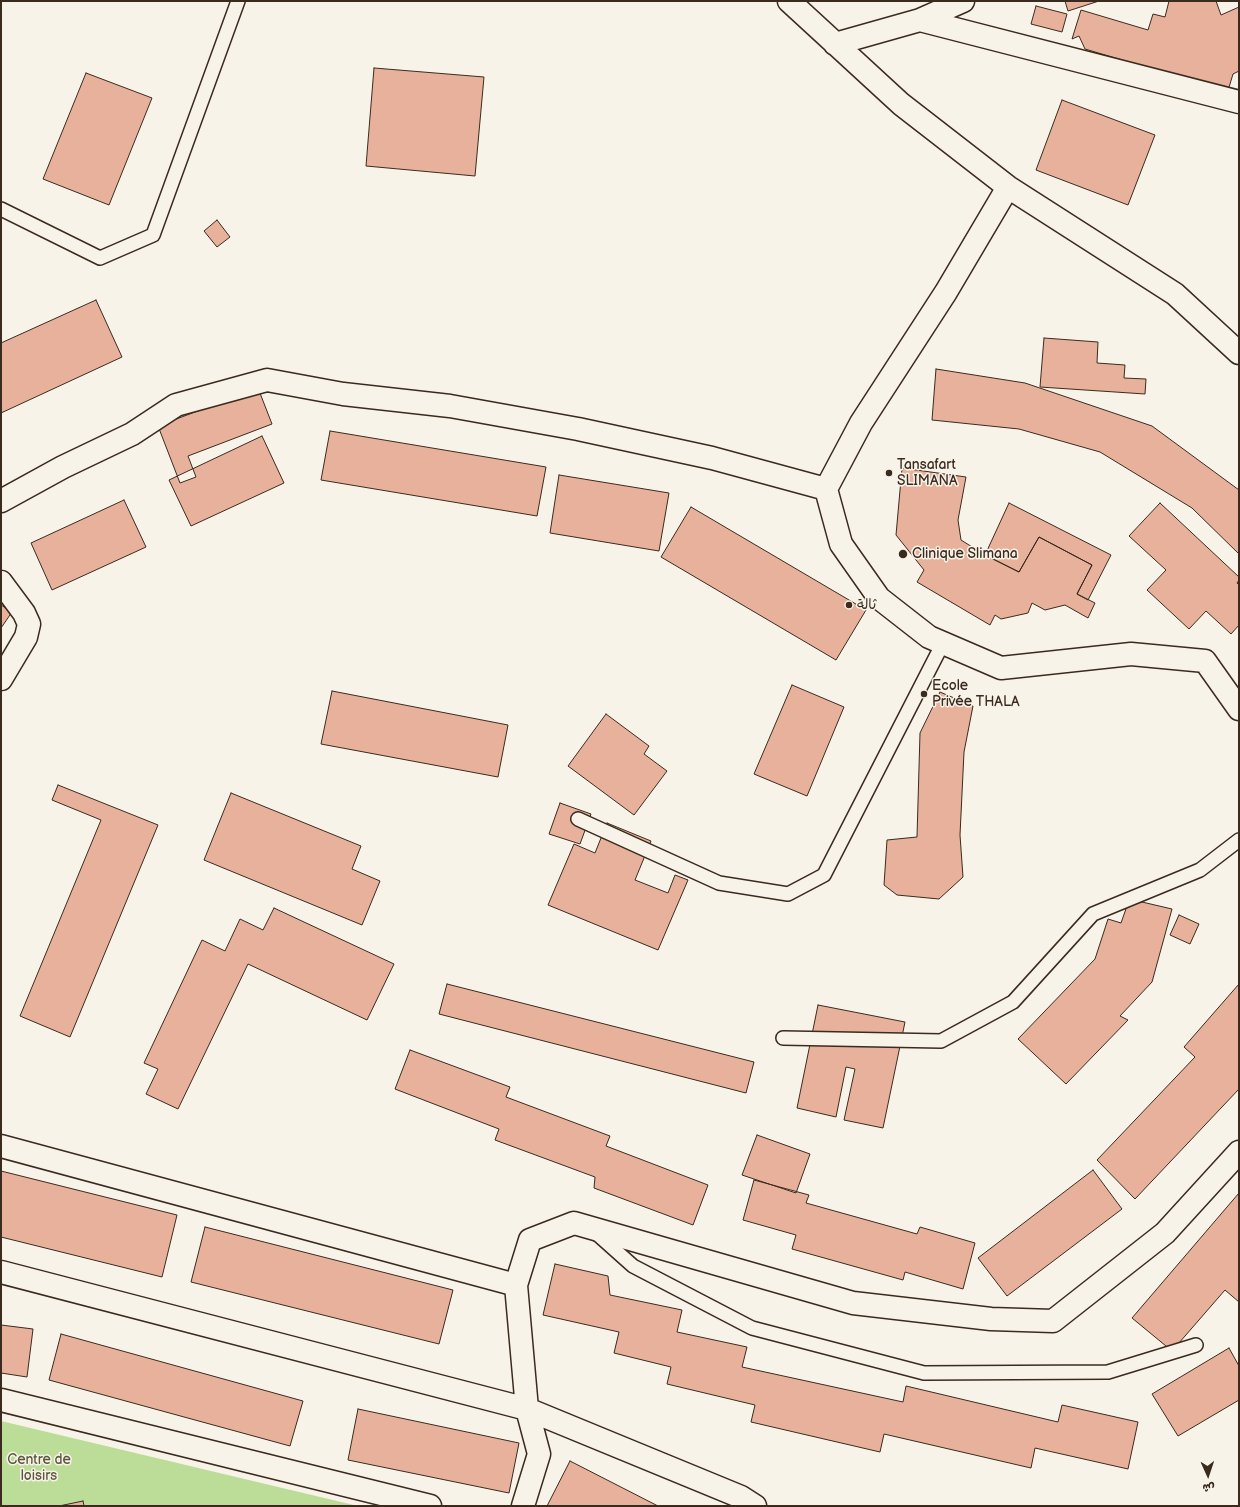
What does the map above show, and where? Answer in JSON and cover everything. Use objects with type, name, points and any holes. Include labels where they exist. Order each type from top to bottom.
[{"type":"street","points":[[789,1],[901,104],[1008,187],[1175,294],[1239,353]]},
{"type":"street","points":[[835,44],[920,20],[963,1]]},
{"type":"street","points":[[920,20],[1239,102]]},
{"type":"street","points":[[1008,187],[946,292],[861,423],[826,489],[842,544],[879,598],[929,637],[1001,668],[1131,654],[1205,661],[1239,709]]},
{"type":"street","points":[[1,501],[63,467],[132,434],[176,405],[267,380],[343,394],[450,406],[578,429],[712,458],[826,489]]},
{"type":"street","points":[[1,582],[24,613],[29,624],[26,637],[1,679]]},
{"type":"street","points":[[1,1146],[516,1285]]},
{"type":"street","points":[[523,1506],[539,1454],[527,1409],[516,1285],[530,1240],[574,1223],[853,1302],[991,1318],[1052,1321],[1165,1233],[1239,1152]]},
{"type":"street","points":[[1,1272],[527,1409],[741,1497],[755,1506]]},
{"type":"street","points":[[1,1400],[430,1506]]},
{"type":"lane","points":[[1,209],[100,258],[153,235],[238,1]]},
{"type":"lane","points":[[578,819],[719,883],[788,894],[824,875],[943,642]]},
{"type":"lane","points":[[783,1038],[941,1041],[1013,1002],[1092,914],[1200,870],[1239,840]]},
{"type":"lane","points":[[591,1227],[633,1266],[752,1328],[924,1373],[1108,1372],[1196,1345]]},
{"type":"green space","name":"Centre de loisirs","points":[[1,1421],[358,1506],[1,1506]]},
{"type":"building","points":[[1065,1],[1099,1],[1068,11]]},
{"type":"building","points":[[1169,1],[1216,1],[1221,15],[1239,7],[1239,71],[1233,74],[1227,94],[1206,85],[1085,49],[1079,36],[1072,39],[1081,10],[1148,30],[1153,14],[1165,17]]},
{"type":"building","points":[[1036,6],[1067,14],[1062,32],[1031,24]]},
{"type":"building","points":[[374,68],[484,77],[475,176],[366,166]]},
{"type":"building","points":[[86,73],[152,98],[109,205],[43,179]]},
{"type":"building","points":[[1062,100],[1155,135],[1128,205],[1036,170]]},
{"type":"building","points":[[217,220],[230,237],[217,247],[204,231]]},
{"type":"building","points":[[96,300],[122,357],[1,413],[1,343]]},
{"type":"building","points":[[1044,338],[1098,342],[1097,363],[1125,365],[1124,378],[1146,379],[1145,394],[1040,387]]},
{"type":"building","points":[[936,369],[1025,383],[1152,426],[1239,490],[1239,554],[1192,508],[1100,452],[1019,429],[932,420]]},
{"type":"building","points":[[258,388],[272,424],[188,456],[196,477],[180,483],[158,426]]},
{"type":"building","points":[[330,431],[546,467],[537,516],[321,480]]},
{"type":"building","points":[[262,436],[284,483],[191,526],[169,480]]},
{"type":"building","points":[[902,468],[966,477],[958,520],[961,540],[985,555],[1019,572],[1039,537],[1092,565],[1077,594],[1095,603],[1088,618],[1065,605],[1045,610],[1032,603],[1028,613],[1001,619],[995,615],[990,625],[917,582],[924,570],[896,535]]},
{"type":"building","points":[[559,475],[669,493],[659,551],[550,533]]},
{"type":"building","points":[[124,500],[146,547],[52,590],[31,543]]},
{"type":"building","points":[[1009,503],[1111,555],[1088,600],[1077,594],[1092,565],[1039,537],[1019,572],[985,555]]},
{"type":"building","points":[[1160,503],[1239,577],[1237,583],[1239,585],[1239,625],[1231,634],[1206,611],[1189,629],[1147,590],[1166,570],[1129,536]]},
{"type":"building","points":[[691,507],[866,610],[836,660],[661,557]]},
{"type":"building","points":[[1,605],[12,612],[1,628]]},
{"type":"building","points":[[792,685],[844,707],[807,796],[754,774]]},
{"type":"building","points":[[332,691],[508,725],[498,777],[321,744]]},
{"type":"building","points":[[940,692],[973,706],[964,752],[960,835],[963,877],[939,899],[897,895],[884,885],[887,840],[917,837],[920,733]]},
{"type":"building","points":[[606,714],[649,746],[644,754],[667,771],[634,815],[568,766]]},
{"type":"building","points":[[58,785],[158,825],[70,1037],[20,1016],[101,820],[52,800]]},
{"type":"building","points":[[231,793],[361,846],[352,869],[380,881],[362,925],[204,860]]},
{"type":"building","points":[[560,803],[591,814],[580,844],[549,834]]},
{"type":"building","points":[[607,823],[651,841],[635,880],[668,893],[675,875],[688,880],[658,950],[548,905],[574,844],[595,853]]},
{"type":"building","points":[[1142,902],[1172,909],[1152,982],[1120,1016],[1128,1020],[1066,1084],[1018,1039],[1095,959],[1108,919],[1121,923],[1127,906]]},
{"type":"building","points":[[274,908],[394,964],[367,1020],[248,964],[178,1109],[146,1094],[158,1069],[144,1063],[202,940],[225,951],[240,919],[263,930]]},
{"type":"building","points":[[1179,915],[1199,924],[1190,944],[1170,935]]},
{"type":"building","points":[[447,984],[754,1062],[746,1093],[439,1014]]},
{"type":"building","points":[[1239,984],[1239,1089],[1135,1199],[1097,1160],[1195,1057],[1184,1047]]},
{"type":"building","points":[[818,1005],[905,1022],[883,1128],[844,1120],[855,1069],[846,1067],[836,1117],[797,1108]]},
{"type":"building","points":[[410,1050],[510,1087],[506,1097],[610,1136],[606,1146],[708,1185],[693,1225],[594,1188],[595,1177],[495,1140],[499,1129],[395,1089]]},
{"type":"building","points":[[757,1135],[810,1154],[796,1193],[742,1175]]},
{"type":"building","points":[[1093,1170],[1122,1209],[1007,1296],[978,1258]]},
{"type":"building","points":[[1,1171],[177,1215],[162,1277],[1,1237]]},
{"type":"building","points":[[754,1180],[809,1195],[806,1203],[917,1234],[920,1227],[975,1243],[963,1289],[905,1272],[903,1280],[792,1249],[796,1235],[743,1220]]},
{"type":"building","points":[[1239,1193],[1239,1302],[1225,1290],[1172,1351],[1132,1318]]},
{"type":"building","points":[[205,1227],[453,1290],[439,1344],[191,1282]]},
{"type":"building","points":[[555,1264],[608,1276],[610,1295],[682,1310],[677,1332],[747,1347],[742,1367],[903,1402],[906,1386],[1058,1422],[1062,1405],[1138,1422],[1128,1469],[1035,1448],[1031,1468],[884,1434],[880,1452],[751,1422],[755,1405],[667,1384],[671,1367],[614,1353],[619,1332],[543,1315]]},
{"type":"building","points":[[1,1325],[33,1329],[27,1377],[1,1373]]},
{"type":"building","points":[[61,1334],[303,1401],[290,1446],[49,1380]]},
{"type":"building","points":[[1229,1348],[1239,1366],[1239,1400],[1178,1436],[1152,1394]]},
{"type":"building","points":[[358,1409],[519,1443],[509,1493],[348,1460]]},
{"type":"building","points":[[570,1461],[658,1506],[547,1506]]},
{"type":"building","points":[[83,1501],[84,1506],[59,1506]]},
{"type":"place","name":"Tansafart SLIMANA","points":[[889,473]]},
{"type":"place","name":"Clinique Slimana","points":[[903,554]]},
{"type":"place","name":"ثالة","points":[[849,605]]},
{"type":"place","name":"Ecole Privée THALA","points":[[924,694]]}]
